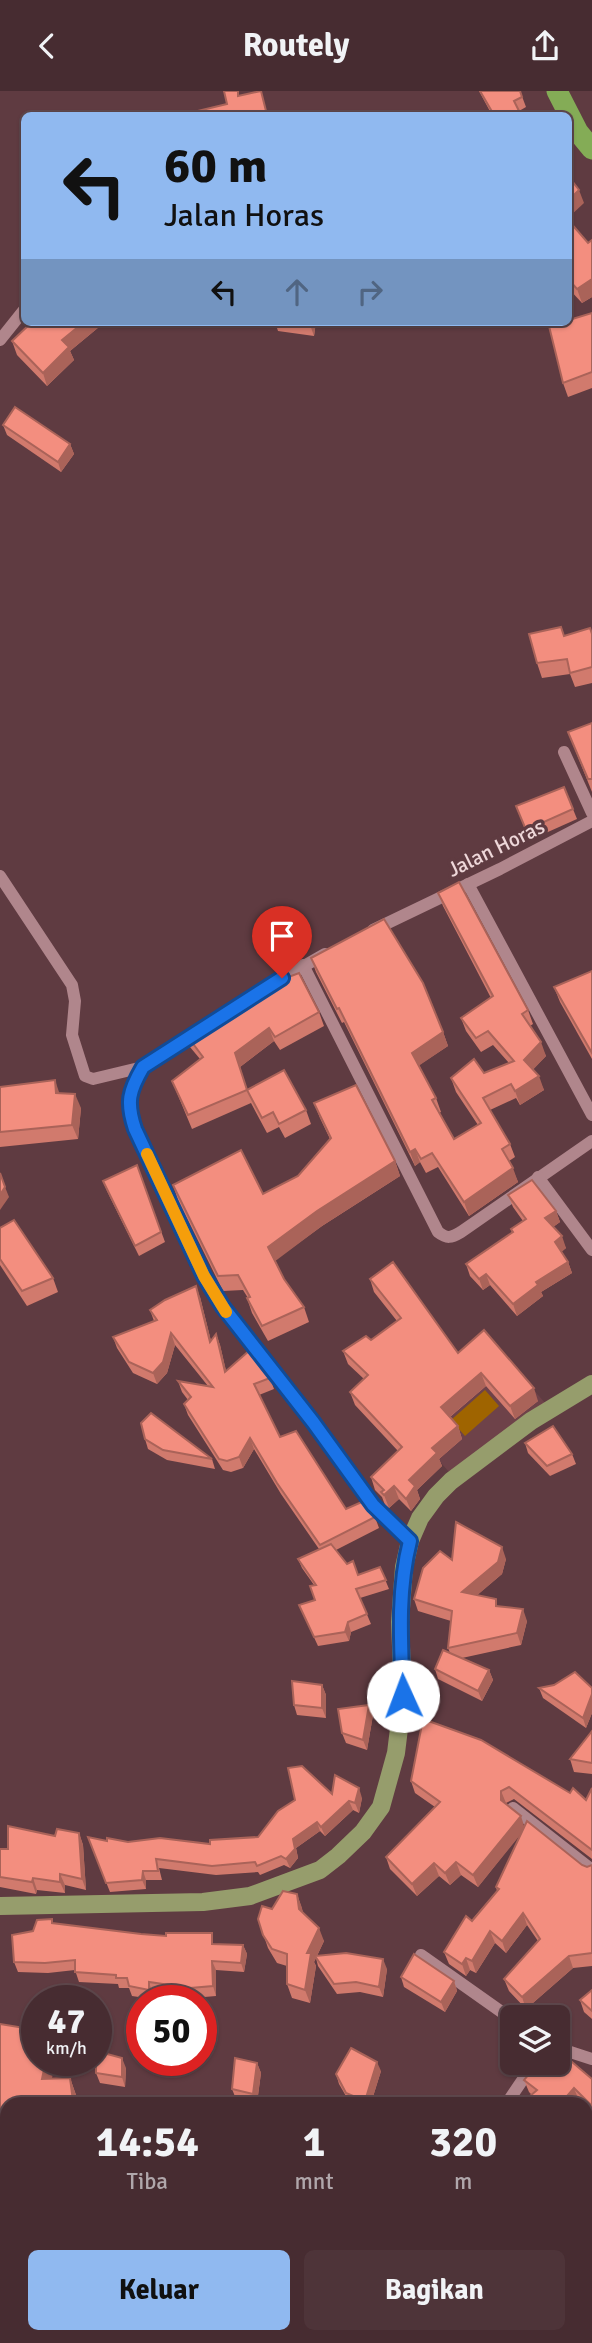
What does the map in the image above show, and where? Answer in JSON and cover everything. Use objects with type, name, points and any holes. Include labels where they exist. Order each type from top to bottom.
[{"type":"highway","points":[[557,91],[567,112]]},
{"type":"highway","points":[[572,122],[580,139]]},
{"type":"main road","points":[[0,1906],[35,1903],[203,1902],[250,1896],[320,1870],[338,1856],[363,1832],[381,1807],[396,1753],[403,1696],[400,1622],[403,1581],[410,1541],[420,1518],[451,1481],[531,1421],[592,1384]]},
{"type":"street","points":[[0,341],[21,314]]},
{"type":"street","points":[[564,753],[592,813]]},
{"type":"street","name":"Jalan Horas","points":[[362,936],[592,821]]},
{"type":"street","points":[[0,876],[72,985],[75,1001],[72,1035],[85,1076],[93,1079],[143,1067],[215,1020]]},
{"type":"street","points":[[468,884],[592,1115]]},
{"type":"street","points":[[248,999],[303,965],[338,948]]},
{"type":"street","points":[[303,965],[438,1232],[444,1237],[452,1238],[592,1141]]},
{"type":"street","points":[[143,1067],[133,1084],[129,1100],[132,1122],[213,1292],[373,1505],[410,1541]]},
{"type":"street","points":[[538,1177],[592,1250]]},
{"type":"street","points":[[513,1808],[592,1870]]},
{"type":"street","points":[[421,1955],[500,2011]]},
{"type":"street","points":[[570,2051],[592,2059]]},
{"type":"street","points":[[511,2097],[526,2075]]},
{"type":"shaded area","points":[[487,1337],[546,1404],[449,1472],[399,1415]]},
{"type":"shaded area","points":[[485,1390],[499,1406],[465,1436],[451,1420]]},
{"type":"building","points":[[224,91],[238,91],[238,96],[261,91],[266,112],[194,112],[227,104]]},
{"type":"building","points":[[480,91],[520,91],[522,97],[514,101],[520,112],[492,112]]},
{"type":"building","points":[[572,181],[579,190],[572,197]]},
{"type":"building","points":[[572,224],[588,243],[592,240],[592,279],[577,289],[572,283]]},
{"type":"building","points":[[592,313],[592,372],[563,383],[549,326],[572,326],[572,319]]},
{"type":"building","points":[[28,326],[79,326],[62,340],[69,347],[43,373],[12,341]]},
{"type":"building","points":[[15,407],[70,444],[58,462],[3,425]]},
{"type":"building","points":[[561,627],[564,636],[590,628],[592,667],[570,673],[567,659],[537,663],[529,634]]},
{"type":"building","points":[[592,723],[592,779],[588,779],[568,732]]},
{"type":"building","points":[[564,787],[573,809],[526,830],[516,806]]},
{"type":"building","points":[[459,882],[528,1010],[522,1014],[541,1042],[524,1060],[539,1076],[515,1091],[511,1084],[483,1098],[510,1144],[502,1149],[513,1168],[464,1202],[432,1153],[421,1159],[415,1149],[410,1152],[339,1008],[337,1009],[311,958],[384,919],[423,983],[443,1032],[412,1053],[436,1098],[432,1100],[454,1139],[481,1123],[451,1078],[474,1059],[484,1073],[514,1061],[488,1031],[476,1038],[461,1018],[493,996],[438,893]]},
{"type":"building","points":[[592,971],[592,1053],[554,987]]},
{"type":"building","points":[[299,973],[319,1012],[275,1037],[269,1028],[235,1053],[247,1090],[188,1115],[172,1081],[203,1057],[185,1033],[249,992]]},
{"type":"building","points":[[284,1070],[306,1110],[279,1124],[273,1112],[262,1118],[247,1090]]},
{"type":"building","points":[[55,1080],[56,1093],[75,1094],[72,1125],[0,1132],[0,1087]]},
{"type":"building","points":[[356,1085],[395,1161],[317,1211],[268,1247],[284,1279],[304,1307],[262,1326],[238,1275],[218,1276],[173,1185],[241,1150],[263,1194],[298,1176],[331,1138],[314,1103]]},
{"type":"building","points":[[137,1165],[161,1232],[135,1246],[103,1181]]},
{"type":"building","points":[[0,1173],[5,1187],[0,1195]]},
{"type":"building","points":[[532,1180],[556,1211],[545,1218],[562,1236],[555,1242],[568,1262],[536,1282],[538,1285],[513,1304],[486,1274],[479,1279],[466,1264],[513,1232],[511,1229],[526,1219],[508,1195]]},
{"type":"building","points":[[14,1220],[53,1278],[22,1291],[0,1259],[0,1228]]},
{"type":"building","points":[[393,1262],[458,1353],[484,1330],[534,1388],[510,1406],[481,1373],[441,1407],[458,1426],[432,1448],[437,1453],[409,1480],[415,1486],[406,1499],[394,1486],[384,1495],[381,1492],[384,1490],[371,1477],[402,1447],[350,1392],[368,1375],[343,1351],[366,1336],[371,1340],[401,1318],[370,1279]]},
{"type":"building","points":[[196,1286],[210,1342],[216,1334],[225,1372],[250,1350],[270,1378],[254,1384],[280,1437],[296,1431],[346,1509],[364,1501],[375,1517],[320,1545],[250,1438],[239,1457],[227,1461],[219,1459],[184,1404],[191,1397],[178,1381],[213,1387],[171,1333],[163,1362],[153,1373],[129,1362],[113,1337],[157,1320],[150,1310]]},
{"type":"building","points":[[151,1413],[212,1459],[163,1450],[145,1439],[141,1423]]},
{"type":"building","points":[[553,1426],[572,1454],[547,1466],[525,1443]]},
{"type":"building","points":[[456,1522],[502,1547],[498,1562],[462,1592],[496,1599],[496,1606],[523,1609],[517,1633],[448,1648],[452,1611],[414,1599],[423,1568],[440,1551],[452,1560]]},
{"type":"building","points":[[331,1544],[347,1564],[353,1561],[358,1575],[380,1567],[386,1580],[356,1589],[367,1614],[348,1622],[345,1632],[314,1637],[299,1605],[315,1600],[310,1586],[316,1585],[298,1559]]},
{"type":"building","points":[[443,1650],[489,1670],[478,1691],[435,1669]]},
{"type":"building","points":[[575,1672],[592,1688],[583,1718],[539,1688],[554,1685]]},
{"type":"building","points":[[292,1681],[322,1685],[322,1708],[294,1705]]},
{"type":"building","points":[[369,1705],[363,1740],[342,1733],[338,1709]]},
{"type":"building","points":[[423,1719],[481,1740],[570,1793],[573,1788],[586,1800],[592,1788],[592,1850],[509,1787],[501,1791],[501,1800],[521,1816],[473,1875],[456,1862],[445,1873],[434,1863],[412,1884],[386,1857],[440,1802],[411,1781]]},
{"type":"building","points":[[592,1731],[592,1763],[570,1759]]},
{"type":"building","points":[[302,1766],[332,1794],[335,1775],[359,1788],[355,1803],[349,1801],[321,1827],[317,1822],[293,1839],[295,1849],[286,1859],[281,1856],[257,1866],[255,1862],[212,1866],[156,1859],[158,1871],[143,1871],[142,1880],[106,1883],[88,1837],[128,1842],[160,1838],[210,1844],[210,1840],[258,1837],[278,1811],[295,1800],[288,1768]]},
{"type":"building","points":[[527,1821],[582,1865],[592,1865],[592,1953],[569,1956],[522,1997],[504,1979],[540,1939],[523,1913],[502,1941],[490,1931],[472,1961],[466,1958],[462,1964],[444,1952],[466,1916],[472,1921],[499,1889],[496,1887]]},
{"type":"building","points":[[8,1826],[55,1836],[57,1829],[79,1833],[82,1879],[60,1874],[60,1882],[33,1878],[32,1882],[0,1877],[0,1849],[8,1849]]},
{"type":"building","points":[[283,1891],[297,1894],[299,1909],[319,1928],[307,1953],[311,1953],[305,1990],[287,1984],[287,1954],[272,1949],[263,1935],[258,1919],[262,1906],[272,1909]]},
{"type":"building","points":[[52,1919],[52,1923],[166,1936],[166,1933],[212,1933],[212,1944],[243,1945],[241,1963],[212,1961],[213,1985],[149,1982],[149,1985],[129,1985],[127,1978],[116,1978],[116,1975],[75,1972],[75,1960],[14,1962],[12,1935],[33,1931],[37,1920]]},
{"type":"building","points":[[346,1953],[383,1959],[379,1987],[356,1982],[334,1984],[315,1956]]},
{"type":"building","points":[[414,1954],[454,1981],[441,2002],[401,1977]]},
{"type":"building","points":[[592,1990],[592,2011],[580,2000]]},
{"type":"building","points":[[0,2024],[21,2027],[21,2076],[43,2076],[42,2079],[70,2078],[72,2097],[0,2097]]},
{"type":"building","points":[[351,2048],[377,2062],[366,2097],[346,2093],[336,2074]]},
{"type":"building","points":[[112,2055],[122,2058],[122,2077],[112,2075]]},
{"type":"building","points":[[235,2058],[257,2063],[253,2094],[232,2089]]},
{"type":"building","points":[[570,2060],[592,2079],[592,2097],[583,2097],[574,2088],[566,2097],[529,2097],[537,2090],[524,2080],[528,2075],[570,2075]]},
{"type":"slow traffic","points":[[147,1154],[204,1276],[226,1312]]},
{"type":"route","points":[[282,978],[143,1067],[133,1084],[129,1100],[130,1114],[213,1292],[373,1505],[410,1541],[404,1567],[400,1622],[403,1696]]}]
